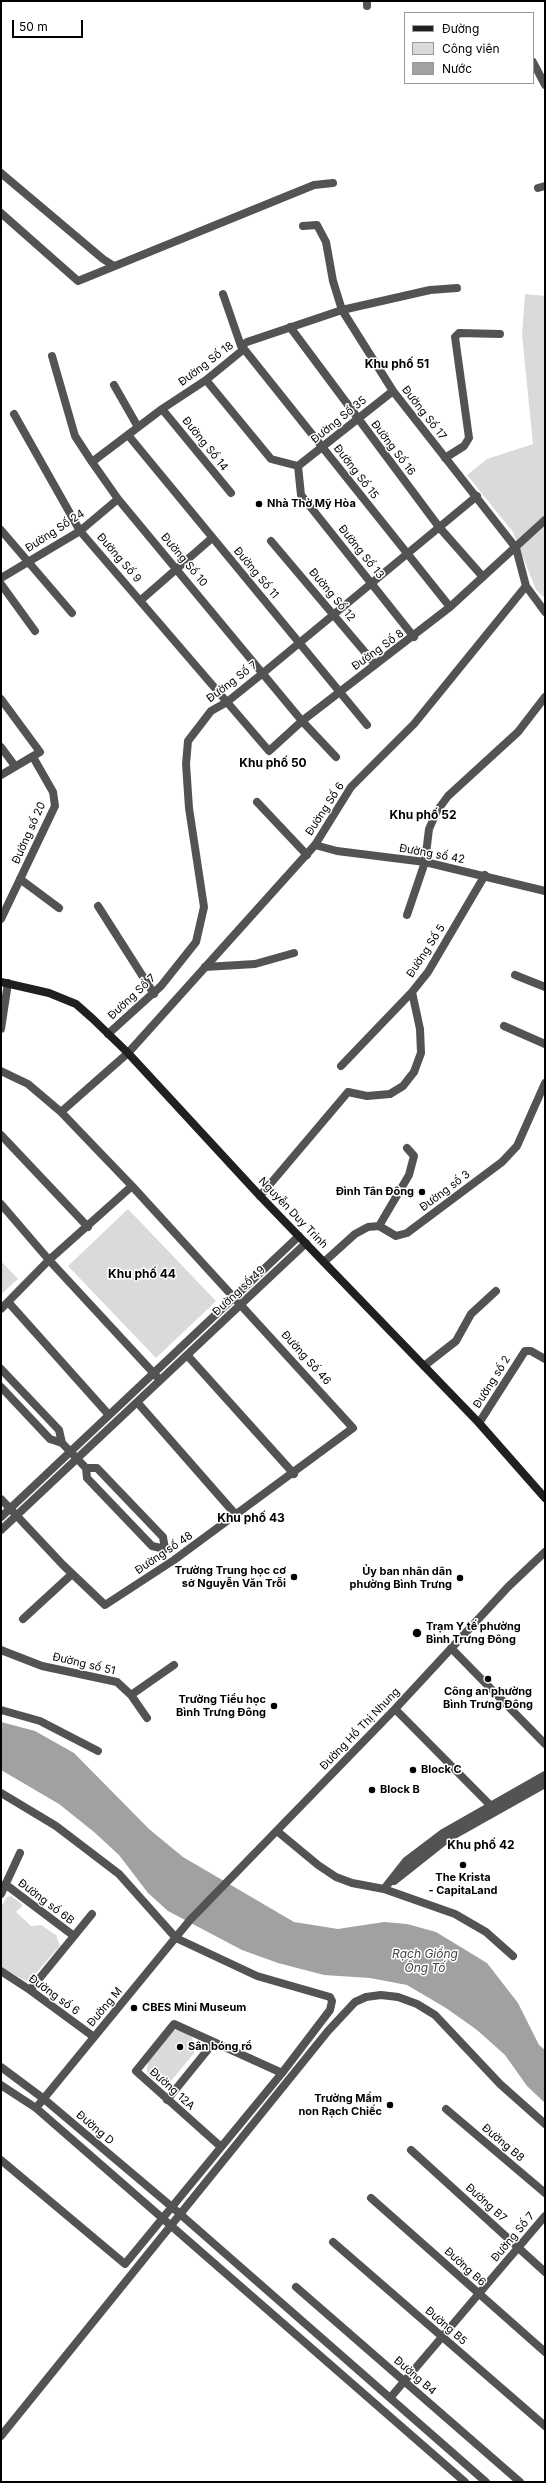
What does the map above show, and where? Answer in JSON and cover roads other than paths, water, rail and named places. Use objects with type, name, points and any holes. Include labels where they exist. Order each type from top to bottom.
[{"type":"main road","name":"Nguyễn Duy Trinh","points":[[5,982],[49,993],[76,1004],[128,1053],[260,1196],[479,1423],[545,1498]]},
{"type":"street","points":[[534,64],[545,85]]},
{"type":"street","points":[[1,173],[103,260],[114,266]]},
{"type":"street","points":[[1,213],[78,281],[195,235],[314,185],[333,183]]},
{"type":"street","name":"Đường Số 17","points":[[303,226],[317,225],[326,242],[333,282],[342,310],[393,391],[445,458],[477,496],[516,548]]},
{"type":"street","name":"Đường Số 18","points":[[92,462],[162,409],[206,380],[243,347],[290,327],[342,310],[430,290],[457,288]]},
{"type":"street","points":[[224,294],[243,347]]},
{"type":"street","name":"Đường Số 16","points":[[290,327],[357,419],[439,527],[483,577]]},
{"type":"street","points":[[445,458],[464,446],[469,438],[455,337],[459,333],[500,334]]},
{"type":"street","name":"Đường Số 15","points":[[243,347],[407,555],[450,607]]},
{"type":"street","name":"Đường Số 10","points":[[52,356],[75,436],[118,499],[176,567],[302,721],[336,757]]},
{"type":"street","points":[[206,380],[271,459],[298,466]]},
{"type":"street","points":[[114,385],[138,427]]},
{"type":"street","name":"Đường Số 35","points":[[298,466],[393,391]]},
{"type":"street","name":"Đường Số 14","points":[[162,409],[231,493]]},
{"type":"street","name":"Đường Số 9","points":[[14,414],[80,531],[141,600],[227,702]]},
{"type":"street","name":"Đường Số 11","points":[[128,435],[367,725]]},
{"type":"street","name":"Đường Số 13","points":[[298,466],[301,495],[414,637]]},
{"type":"street","name":"Đường Số 7","points":[[108,1034],[154,994],[196,942],[204,907],[189,808],[186,764],[188,741],[211,711],[227,702],[263,673],[371,582],[407,555],[477,496]]},
{"type":"street","name":"Đường Số 24","points":[[1,578],[80,531],[118,499]]},
{"type":"street","name":"Đường Số 8","points":[[227,702],[269,751],[302,721],[375,664],[414,637],[450,607],[545,520]]},
{"type":"street","points":[[1,530],[72,613]]},
{"type":"street","points":[[141,600],[176,567],[212,538]]},
{"type":"street","name":"Đường Số 12","points":[[271,541],[375,664]]},
{"type":"street","points":[[516,548],[526,586],[545,612]]},
{"type":"street","points":[[1,584],[35,631]]},
{"type":"street","name":"Đường Số 6","points":[[61,1112],[128,1053],[204,967],[307,855],[315,845],[351,787],[414,724],[526,586]]},
{"type":"street","points":[[407,915],[425,862],[429,829],[437,811],[448,796],[518,732],[545,697]]},
{"type":"street","points":[[1,699],[40,752],[1,774]]},
{"type":"street","points":[[1,747],[15,766]]},
{"type":"street","name":"Đường số 20","points":[[1,919],[55,806],[53,792],[33,757]]},
{"type":"street","points":[[257,802],[307,855]]},
{"type":"street","name":"Đường số 42","points":[[315,845],[337,851],[425,862],[485,875],[545,891]]},
{"type":"street","name":"Đường Số 5","points":[[260,1196],[348,1092],[367,1096],[390,1094],[403,1086],[414,1072],[421,1053],[420,1030],[412,992],[428,972],[485,875]]},
{"type":"street","points":[[20,879],[59,908]]},
{"type":"street","points":[[98,906],[154,994]]},
{"type":"street","points":[[204,967],[255,964],[294,953]]},
{"type":"street","points":[[515,975],[545,987]]},
{"type":"street","points":[[1,1029],[5,982]]},
{"type":"street","points":[[341,1066],[412,992]]},
{"type":"street","points":[[504,1026],[545,1044]]},
{"type":"street","name":"Đường Số 46","points":[[1,1072],[28,1084],[61,1112],[234,1296],[353,1428]]},
{"type":"street","name":"Đường số 3","points":[[379,1226],[396,1236],[404,1235],[502,1162],[517,1146],[545,1083]]},
{"type":"street","points":[[1,1134],[88,1227]]},
{"type":"street","points":[[324,1262],[355,1234],[368,1227],[379,1226],[409,1175],[414,1156],[407,1148]]},
{"type":"street","points":[[1,1309],[9,1303],[49,1260],[88,1227],[132,1186]]},
{"type":"street","points":[[1,1204],[49,1260],[160,1380]]},
{"type":"street","points":[[1,1517],[299,1236]]},
{"type":"street","name":"Đường số 49","points":[[1,1530],[306,1243]]},
{"type":"street","points":[[424,1366],[456,1341],[471,1314],[496,1291]]},
{"type":"street","points":[[9,1303],[109,1415]]},
{"type":"street","name":"Đường số 2","points":[[479,1423],[525,1351],[531,1351],[545,1359]]},
{"type":"street","points":[[187,1355],[294,1474]]},
{"type":"street","points":[[1,1369],[59,1430],[62,1443],[76,1459],[86,1468],[97,1468],[164,1536],[165,1549],[174,1560]]},
{"type":"street","points":[[1,1387],[50,1439],[62,1443]]},
{"type":"street","points":[[137,1402],[236,1516]]},
{"type":"street","name":"Đường số 48","points":[[1,1499],[72,1574],[105,1605],[174,1560],[236,1516],[294,1474],[353,1428]]},
{"type":"street","points":[[86,1468],[87,1478],[152,1546],[165,1549]]},
{"type":"street","name":"Đường Hồ Thị Nhung","points":[[190,1920],[545,1552]]},
{"type":"street","points":[[23,1619],[72,1574]]},
{"type":"street","points":[[451,1648],[545,1744]]},
{"type":"street","name":"Đường số 51","points":[[1,1650],[42,1666],[117,1682],[131,1695],[147,1718]]},
{"type":"street","points":[[131,1695],[174,1665]]},
{"type":"street","points":[[395,1709],[493,1808]]},
{"type":"street","points":[[1,1710],[40,1721],[98,1752]]},
{"type":"street","points":[[384,1889],[406,1861],[545,1775]]},
{"type":"street","points":[[493,1808],[545,1784]]},
{"type":"street","points":[[1,1793],[56,1826],[119,1874],[176,1938],[257,1976],[330,1997],[332,2001],[330,2010],[282,2072],[125,2264],[1,2160]]},
{"type":"street","points":[[277,1831],[318,1865],[336,1877],[368,1887],[384,1889],[455,1914],[486,1932],[513,1956]]},
{"type":"street","points":[[1,1894],[20,1852]]},
{"type":"street","name":"Đường số 6B","points":[[5,1884],[74,1936]]},
{"type":"street","points":[[30,1990],[92,1914]]},
{"type":"street","name":"Đường M","points":[[36,2108],[190,1920]]},
{"type":"street","name":"Đường số 6","points":[[1,1971],[30,1990],[94,2038]]},
{"type":"street","points":[[1,2436],[328,2031],[349,2007],[366,1997],[381,1995],[398,1997],[417,2004],[435,2015],[500,2084],[545,2124]]},
{"type":"street","name":"Đường 12A","points":[[220,2146],[136,2071],[174,2024],[282,2072]]},
{"type":"street","points":[[167,2100],[214,2042]]},
{"type":"street","name":"Đường D","points":[[1,2067],[44,2099],[172,2207],[486,2482]]},
{"type":"street","points":[[1,2085],[36,2108],[464,2482]]},
{"type":"street","name":"Đường B8","points":[[446,2109],[545,2193]]},
{"type":"street","name":"Đường B7","points":[[411,2150],[545,2272]]},
{"type":"street","name":"Đường B6","points":[[371,2198],[545,2352]]},
{"type":"street","name":"Đường Số 7","points":[[390,2398],[545,2216]]},
{"type":"street","name":"Đường B5","points":[[333,2242],[545,2426]]},
{"type":"street","name":"Đường B4","points":[[296,2287],[520,2482]]},
{"type":"water","name":"Rạch Giồng Ông Tố","points":[[1,1722],[35,1731],[74,1753],[149,1829],[183,1857],[294,1922],[338,1929],[384,1922],[407,1924],[436,1932],[487,1963],[518,2003],[539,2045],[545,2050],[545,2103],[527,2086],[505,2055],[477,2030],[446,2008],[407,1985],[370,1978],[324,1975],[278,1963],[242,1950],[168,1911],[148,1893],[119,1855],[94,1832],[59,1804],[1,1770]]},
{"type":"place","name":"Nhà Thờ Mỹ Hòa","points":[[259,504]]},
{"type":"place","name":"Đình Tân Đông","points":[[422,1192]]},
{"type":"place","name":"Trường Trung học cơ sở Nguyễn Văn Trỗi","points":[[294,1577]]},
{"type":"place","name":"Ủy ban nhân dân phường Bình Trưng","points":[[460,1578]]},
{"type":"place","name":"Trạm Y tế phường Bình Trưng Đông","points":[[417,1633]]},
{"type":"place","name":"Công an phường Bình Trưng Đông","points":[[488,1679]]},
{"type":"place","name":"Trường Tiểu học Bình Trưng Đông","points":[[274,1706]]},
{"type":"place","name":"Block C","points":[[413,1770]]},
{"type":"place","name":"Block B","points":[[372,1790]]},
{"type":"place","name":"The Krista - CapitaLand","points":[[463,1865]]},
{"type":"place","name":"CBES Mini Museum","points":[[134,2008]]},
{"type":"place","name":"Sân bóng rổ","points":[[180,2047]]},
{"type":"place","name":"Trường Mầm non Rạch Chiếc","points":[[390,2105]]},
{"type":"district","name":"Khu phố 51","points":[[397,364]]},
{"type":"district","name":"Khu phố 50","points":[[273,763]]},
{"type":"district","name":"Khu phố 52","points":[[423,815]]},
{"type":"district","name":"Khu phố 44","points":[[142,1274]]},
{"type":"district","name":"Khu phố 43","points":[[251,1518]]},
{"type":"district","name":"Khu phố 42","points":[[481,1845]]}]
